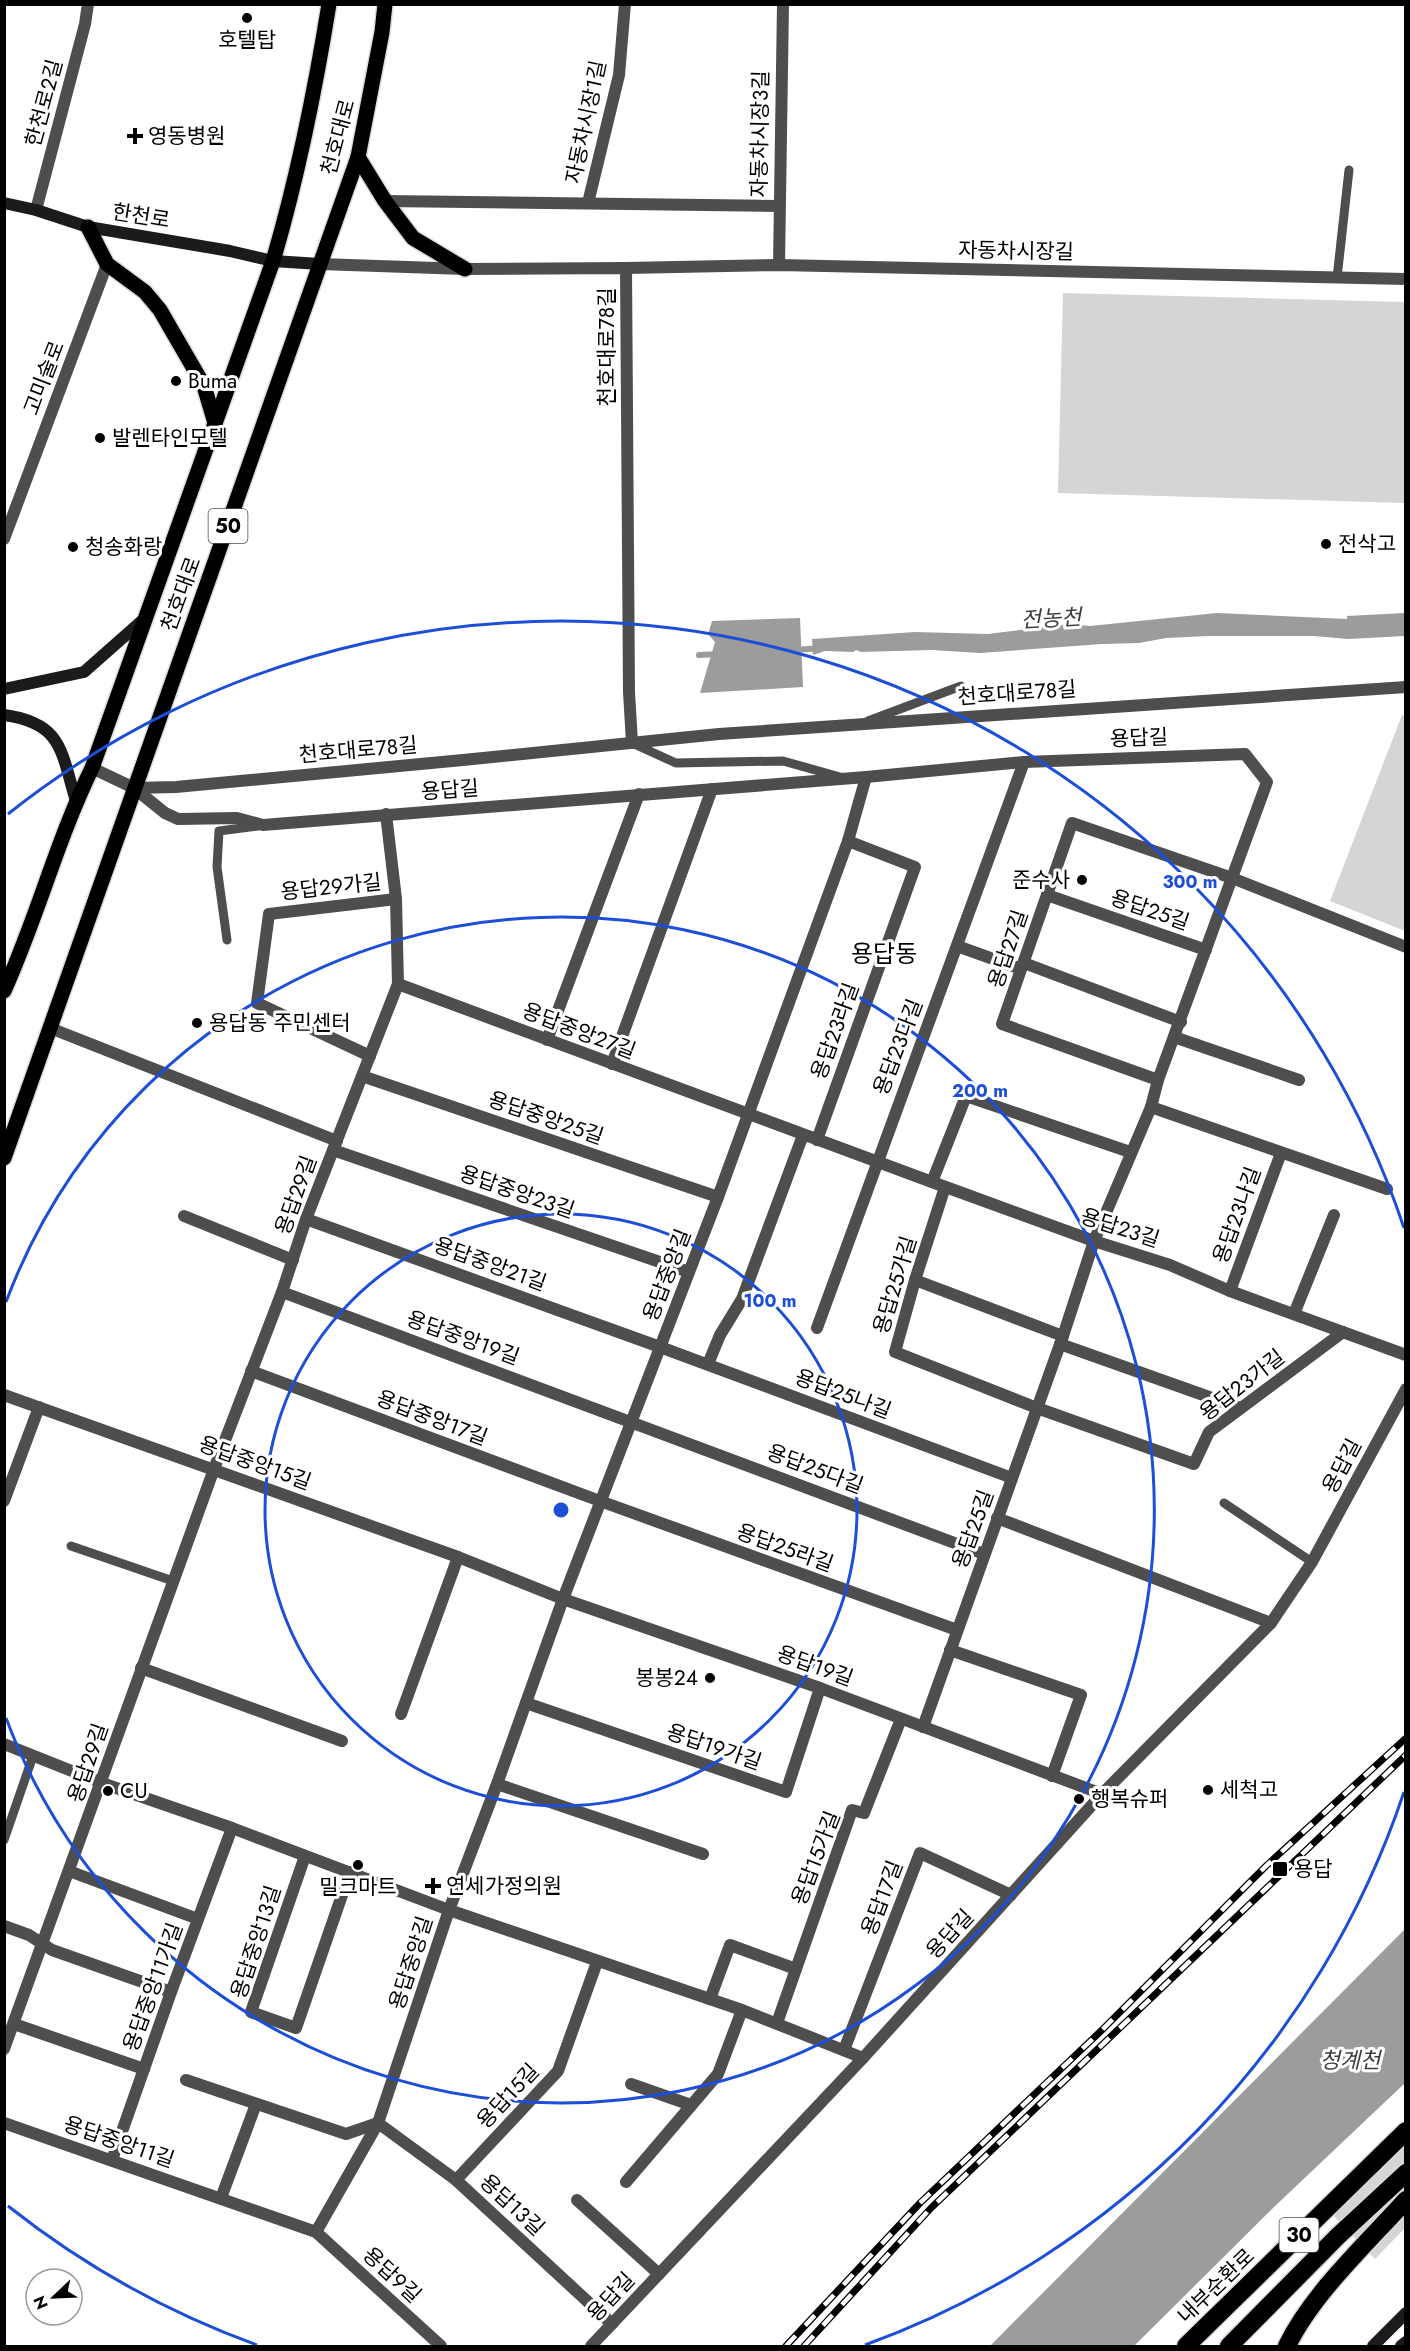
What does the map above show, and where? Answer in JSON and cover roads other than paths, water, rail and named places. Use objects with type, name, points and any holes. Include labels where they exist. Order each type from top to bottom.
[{"type":"highway","name":"내부순환로","points":[[1187,2344],[1406,2131]]},
{"type":"highway","name":"30","points":[[1229,2346],[1338,2236],[1406,2173]]},
{"type":"highway","points":[[1287,2346],[1296,2327],[1334,2279],[1406,2200]]},
{"type":"main road","name":"천호대로","points":[[4,991],[18,962],[76,801],[92,768],[273,261],[297,178],[314,102],[329,4]]},
{"type":"main road","name":"천호대로","points":[[4,1158],[358,156],[378,55],[385,4]]},
{"type":"main road","points":[[358,156],[384,201],[413,238],[465,269]]},
{"type":"main road","name":"한천로","points":[[4,203],[36,210],[88,227],[230,251],[273,261]]},
{"type":"main road","points":[[88,227],[107,264],[145,291],[160,310],[204,386],[215,423]]},
{"type":"main road","name":"천호대로78길","points":[[273,261],[320,264]]},
{"type":"main road","points":[[4,688],[84,672],[144,619]]},
{"type":"main road","points":[[4,715],[26,718],[44,726],[58,745],[76,801]]},
{"type":"main road","points":[[1373,2346],[1406,2313]]},
{"type":"main road","points":[[1401,2346],[1406,2342]]},
{"type":"street","name":"한천로2길","points":[[36,210],[85,24],[88,4]]},
{"type":"street","name":"자동차시장1길","points":[[625,4],[620,75],[588,203],[778,206]]},
{"type":"street","name":"자동차시장3길","points":[[779,265],[778,206],[783,4]]},
{"type":"street","points":[[384,201],[588,203]]},
{"type":"street","name":"고미술로","points":[[4,539],[107,264]]},
{"type":"street","name":"천호대로78길","points":[[320,264],[465,269],[626,268],[629,692],[632,743]]},
{"type":"street","name":"자동차시장길","points":[[626,268],[779,265],[1406,279]]},
{"type":"street","name":"천호대로78길","points":[[92,768],[134,788],[176,787],[719,734],[1406,687]]},
{"type":"street","name":"용답길","points":[[134,788],[165,813],[178,819],[237,818],[263,825],[845,779],[1024,762],[1245,754],[1267,782],[1232,878]]},
{"type":"street","name":"용답23다길","points":[[876,1162],[1024,762]]},
{"type":"street","name":"용답중앙길","points":[[316,2232],[378,2123],[449,1910],[563,1599],[718,1197],[848,841],[866,777]]},
{"type":"street","points":[[612,1064],[712,789]]},
{"type":"street","points":[[548,1040],[639,794]]},
{"type":"street","name":"용답29길","points":[[4,2049],[102,1783],[141,1668],[282,1292],[306,1219],[398,984],[396,899],[386,814]]},
{"type":"street","name":"용답27길","points":[[1158,1080],[1002,1024],[1072,823],[1232,878]]},
{"type":"street","name":"용답23라길","points":[[817,1140],[915,867],[848,841]]},
{"type":"street","points":[[1232,878],[1406,947]]},
{"type":"street","name":"용답25길","points":[[923,1727],[1062,1340],[1094,1241],[1151,1107],[1158,1080],[1232,878]]},
{"type":"street","name":"용답25길","points":[[1047,895],[1206,950]]},
{"type":"street","name":"용답29가길","points":[[370,1056],[257,1003],[269,914],[396,899]]},
{"type":"street","points":[[957,946],[1023,966],[1181,1022]]},
{"type":"street","name":"용답중앙27길","points":[[398,984],[747,1115]]},
{"type":"street","name":"용답중앙23길","points":[[51,1028],[335,1145],[689,1272]]},
{"type":"street","points":[[1174,1037],[1299,1080]]},
{"type":"street","name":"용답중앙25길","points":[[362,1076],[718,1197]]},
{"type":"street","points":[[932,1182],[966,1096],[1130,1152]]},
{"type":"street","name":"용답23나길","points":[[1151,1107],[1387,1189]]},
{"type":"street","name":"용답23길","points":[[747,1115],[1094,1241],[1170,1265],[1230,1291],[1406,1355]]},
{"type":"street","points":[[708,1364],[720,1335],[742,1299],[803,1135]]},
{"type":"street","name":"용답23나길","points":[[1230,1291],[1281,1153]]},
{"type":"street","points":[[817,1328],[876,1162]]},
{"type":"street","name":"용답25가길","points":[[945,1187],[895,1352],[1037,1408]]},
{"type":"street","points":[[1294,1314],[1334,1215]]},
{"type":"street","points":[[184,1216],[293,1260]]},
{"type":"street","name":"용답중앙21길","points":[[306,1219],[660,1347]]},
{"type":"street","points":[[915,1280],[1062,1340],[1240,1408]]},
{"type":"street","name":"용답중앙19길","points":[[282,1292],[631,1421]]},
{"type":"street","name":"용답23가길","points":[[1037,1408],[1194,1464],[1209,1432],[1343,1332]]},
{"type":"street","name":"용답25나길","points":[[660,1347],[1012,1478]]},
{"type":"street","name":"용답중앙17길","points":[[251,1371],[600,1501]]},
{"type":"street","name":"용답길","points":[[591,2346],[863,2058],[1102,1794],[1272,1623],[1312,1562],[1406,1389]]},
{"type":"street","name":"용답중앙15길","points":[[4,1395],[458,1557],[563,1599]]},
{"type":"street","points":[[4,1501],[39,1407]]},
{"type":"street","name":"용답25다길","points":[[631,1421],[984,1554]]},
{"type":"street","name":"용답25라길","points":[[600,1501],[957,1630]]},
{"type":"street","points":[[997,1518],[1272,1623]]},
{"type":"street","points":[[400,1714],[458,1557]]},
{"type":"street","name":"용답19길","points":[[563,1599],[820,1688],[1102,1794]]},
{"type":"street","points":[[950,1650],[1081,1695],[1052,1776]]},
{"type":"street","points":[[141,1668],[342,1741]]},
{"type":"street","name":"용답19가길","points":[[526,1703],[786,1792],[820,1688]]},
{"type":"street","name":"용답15가길","points":[[777,2023],[852,1810],[864,1813],[901,1719]]},
{"type":"street","points":[[4,1744],[102,1783],[232,1828],[449,1910],[742,2010],[863,2058]]},
{"type":"street","points":[[497,1784],[703,1854]]},
{"type":"street","name":"용답중앙11가길","points":[[112,2160],[232,1828]]},
{"type":"street","name":"용답17길","points":[[844,2050],[920,1853],[1011,1896]]},
{"type":"street","name":"용답중앙13길","points":[[305,1856],[251,2012],[296,2028],[350,1872]]},
{"type":"street","points":[[69,1871],[198,1919]]},
{"type":"street","points":[[4,1926],[42,1942],[52,1950],[171,1992]]},
{"type":"street","points":[[710,2000],[730,1945],[796,1969]]},
{"type":"street","name":"용답15길","points":[[456,2180],[558,2071],[597,1962]]},
{"type":"street","points":[[626,2182],[718,2074],[742,2010]]},
{"type":"street","points":[[14,2024],[144,2069]]},
{"type":"street","points":[[186,2080],[346,2134],[378,2123]]},
{"type":"street","points":[[631,2084],[691,2105]]},
{"type":"street","points":[[221,2198],[256,2104]]},
{"type":"street","name":"용답중앙11길","points":[[4,2123],[316,2232]]},
{"type":"street","name":"용답13길","points":[[378,2123],[456,2180],[612,2324]]},
{"type":"street","name":"용답길","points":[[577,2200],[659,2274]]},
{"type":"street","name":"용답9길","points":[[316,2232],[441,2346]]},
{"type":"lane","points":[[1337,278],[1349,170]]},
{"type":"lane","points":[[861,724],[961,686]]},
{"type":"lane","points":[[632,743],[676,763],[783,761],[845,779]]},
{"type":"lane","points":[[227,940],[217,867],[219,831],[263,825]]},
{"type":"lane","points":[[1224,1503],[1312,1562]]},
{"type":"lane","points":[[71,1546],[173,1581]]},
{"type":"lane","points":[[4,1840],[33,1756]]},
{"type":"water","points":[[1217,613],[1347,619],[1347,616],[1405,613],[1405,636],[1348,639],[1314,636],[1209,636],[980,653],[932,650],[861,652],[856,650],[853,652],[825,651],[813,655],[812,639],[915,632],[988,634],[1070,624],[1090,626]]},
{"type":"water","points":[[800,618],[803,687],[700,693],[715,642],[708,634],[712,621]]},
{"type":"water","name":"청계천","points":[[1405,1929],[1405,2083],[1274,2207],[1134,2346],[990,2346]]},
{"type":"waterway","name":"전농천","points":[[795,650],[821,648]]},
{"type":"waterway","name":"전농천","points":[[699,655],[719,654]]},
{"type":"railway","points":[[786,2346],[920,2203],[1102,2030],[1266,1866],[1406,1738]]},
{"type":"railway","points":[[804,2346],[931,2208],[1406,1755]]},
{"type":"place","name":"호텔탑","points":[[247,18]]},
{"type":"place","name":"영동병원","points":[[135,136]]},
{"type":"place","name":"Buma","points":[[176,381]]},
{"type":"place","name":"발렌타인모텔","points":[[100,438]]},
{"type":"place","name":"전삭고","points":[[1326,544]]},
{"type":"place","name":"청송화랑","points":[[73,547]]},
{"type":"place","name":"준수사","points":[[1082,880]]},
{"type":"place","name":"용답동 주민센터","points":[[197,1023]]},
{"type":"place","name":"봉봉24","points":[[710,1678]]},
{"type":"place","name":"세척고","points":[[1208,1790]]},
{"type":"place","name":"CU","points":[[108,1791]]},
{"type":"place","name":"행복슈퍼","points":[[1079,1799]]},
{"type":"place","name":"밀크마트","points":[[358,1865]]},
{"type":"place","name":"용답","points":[[1280,1869]]},
{"type":"place","name":"연세가정의원","points":[[433,1886]]},
{"type":"district","name":"용답동","points":[[884,954]]}]
